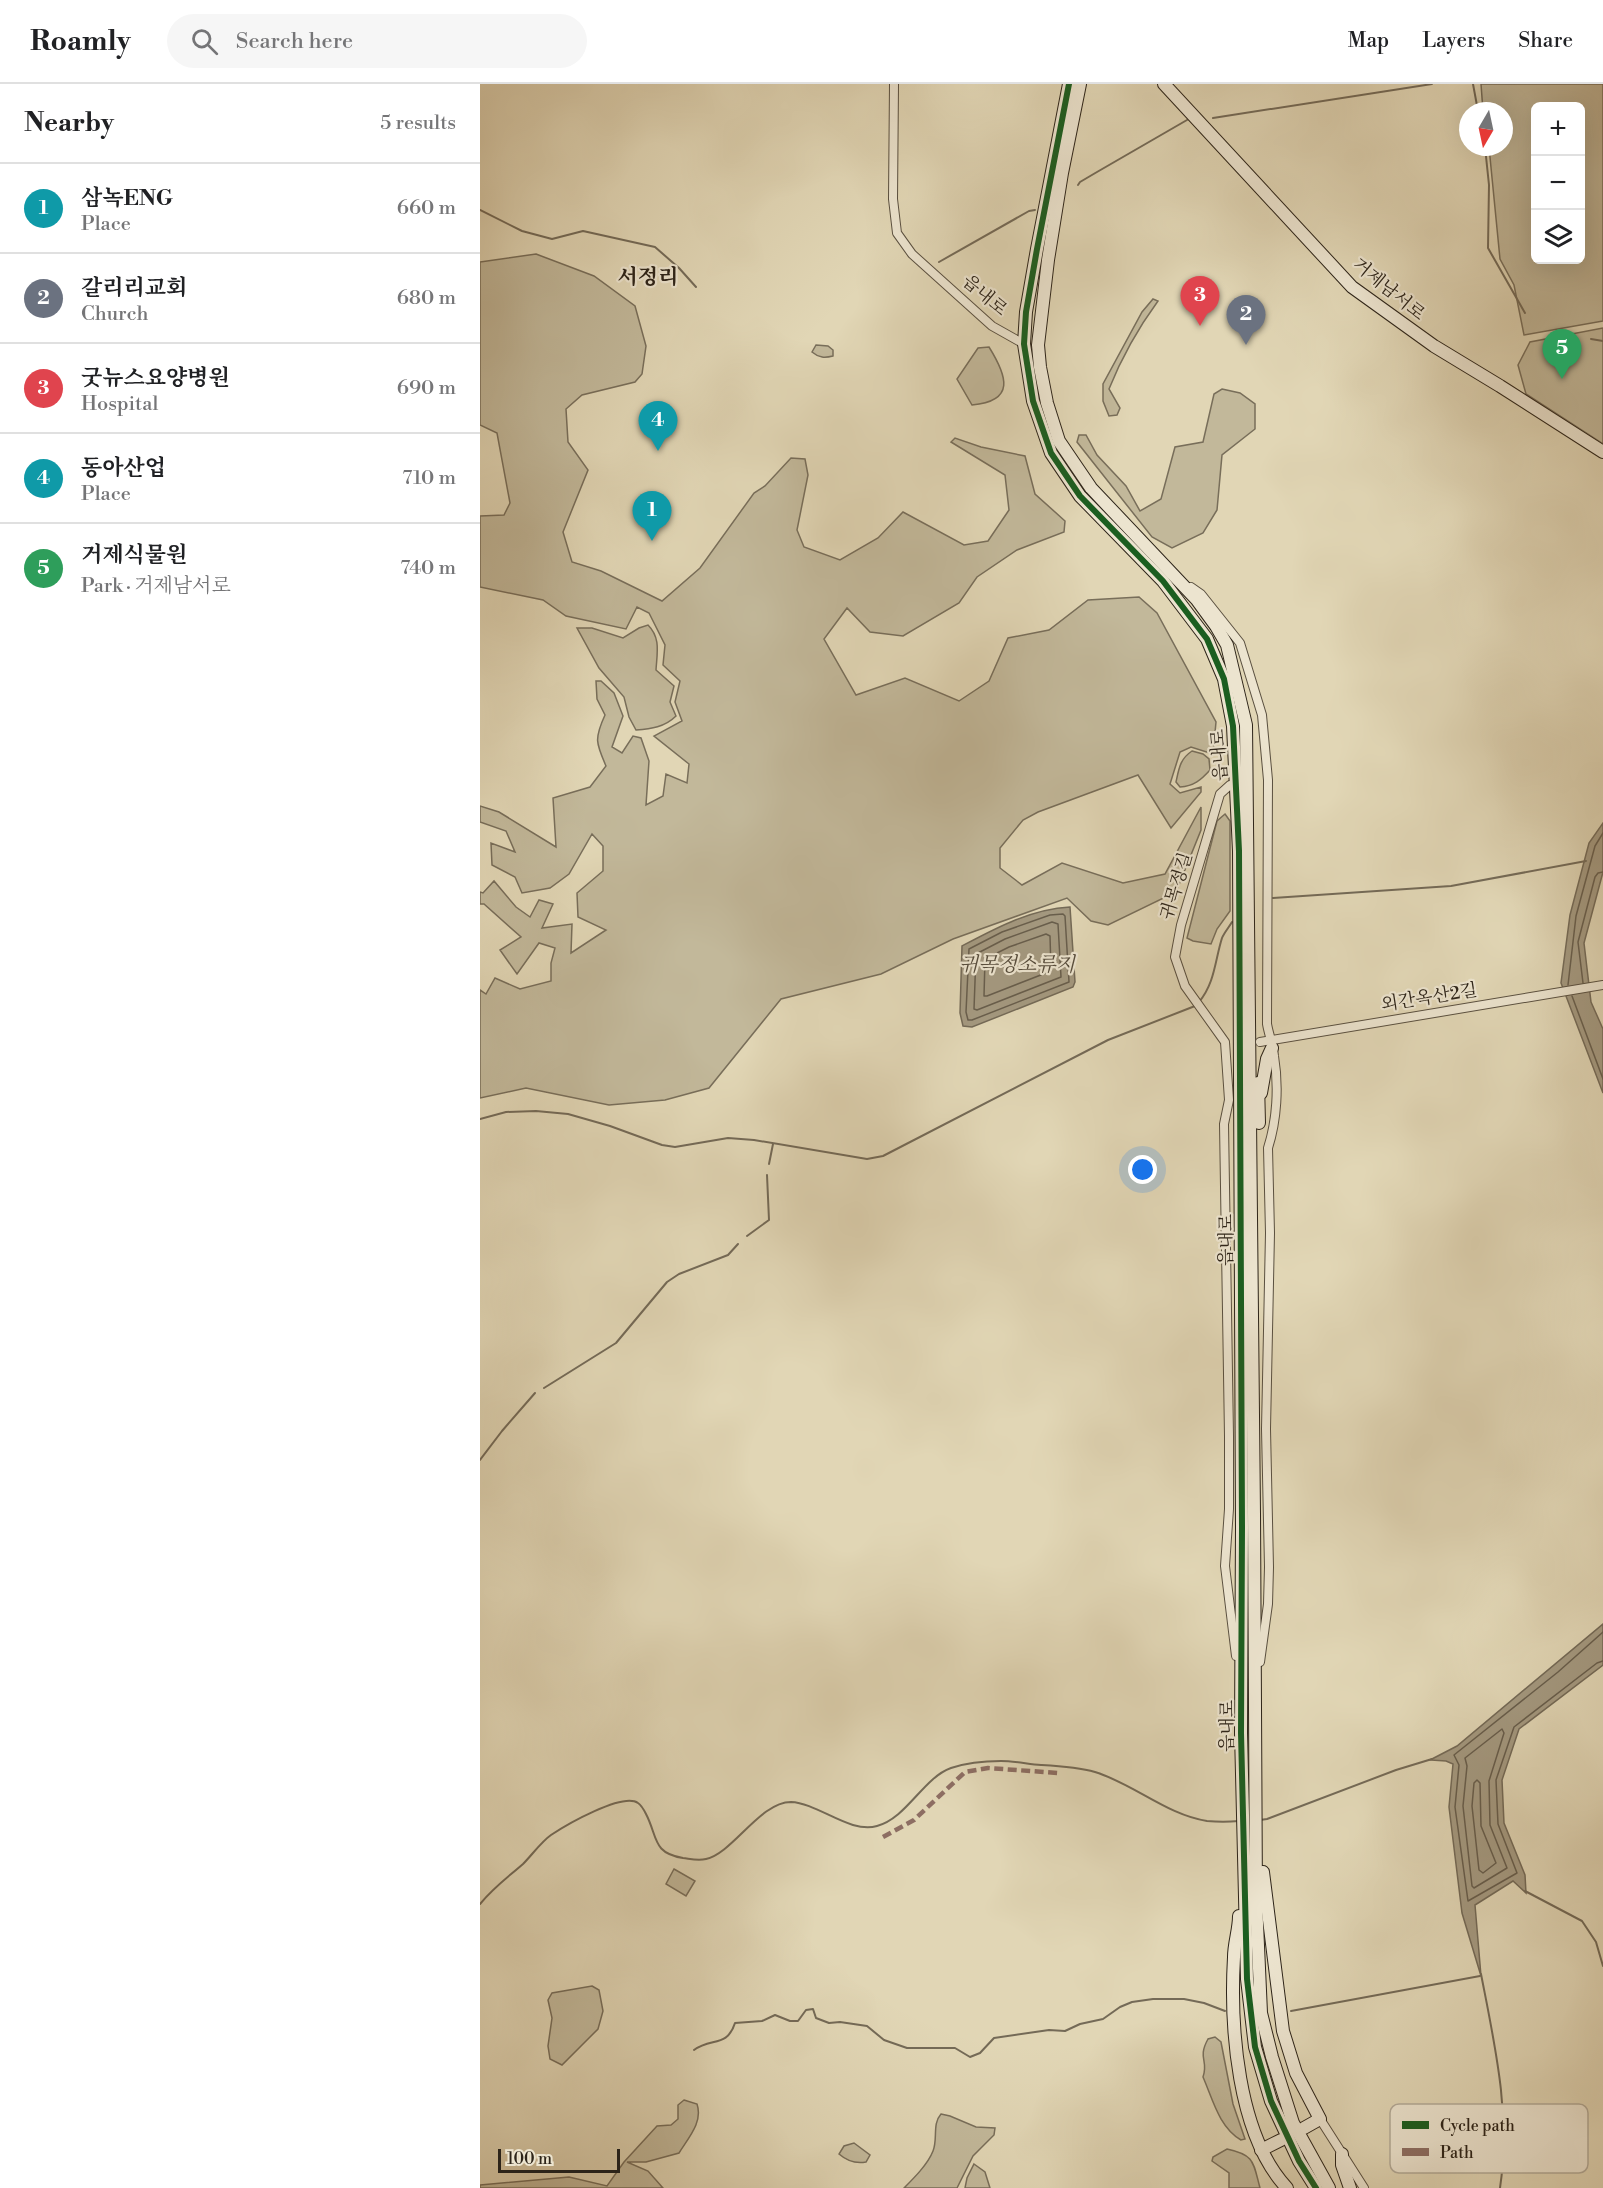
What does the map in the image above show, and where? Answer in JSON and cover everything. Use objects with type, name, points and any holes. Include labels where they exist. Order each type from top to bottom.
[{"type":"street","name":"읍내로","points":[[894,84],[893,199],[897,233],[912,254],[992,326],[1024,344],[1033,401],[1051,453],[1080,496],[1162,581],[1207,639],[1224,679],[1242,785],[1255,1040],[1251,1153],[1255,1820],[1256,1901],[1262,2013],[1272,2057],[1293,2123],[1329,2188]]},
{"type":"street","points":[[1038,345],[1024,344],[1029,288],[1069,84]]},
{"type":"street","name":"읍내로","points":[[1080,84],[1062,173],[1048,260],[1038,345],[1047,403],[1059,441],[1091,488],[1197,600],[1227,645],[1246,725],[1239,851],[1242,1748],[1246,1957],[1250,2017],[1255,2047],[1271,2101],[1283,2129],[1316,2188]]},
{"type":"street","name":"거제남서로","points":[[1164,84],[1352,287],[1434,346],[1603,452]]},
{"type":"street","points":[[1161,562],[1201,594],[1240,643],[1262,715],[1268,780],[1267,1024],[1275,1065],[1276,1100],[1272,1136],[1268,1148],[1270,1233],[1266,1429],[1269,1576],[1268,1604],[1260,1657],[1260,1695],[1255,1706]]},
{"type":"street","name":"귀목정길","points":[[1242,785],[1226,788],[1221,794],[1177,941],[1175,957],[1185,986],[1229,1042],[1229,1100],[1224,1124],[1229,1436],[1229,1509],[1225,1566],[1236,1651],[1237,1712],[1242,1748]]},
{"type":"street","name":"외간옥산2길","points":[[1255,1040],[1271,1044],[1601,986]]},
{"type":"street","points":[[1255,1040],[1259,1103]]},
{"type":"street","points":[[1251,1153],[1257,1140],[1259,1103],[1266,1059],[1271,1044]]},
{"type":"street","points":[[1242,1748],[1236,1822],[1239,1922],[1234,1957],[1235,2040],[1255,2139],[1270,2167],[1287,2188]]},
{"type":"street","points":[[1256,1844],[1263,1863],[1264,1892],[1283,2031],[1296,2073],[1320,2119],[1364,2188]]},
{"type":"street","points":[[1304,2128],[1320,2119]]},
{"type":"street","points":[[1261,2150],[1281,2140]]},
{"type":"street","points":[[1342,2154],[1342,2165],[1350,2188]]},
{"type":"shaded area","points":[[1481,84],[1603,84],[1603,321],[1524,335],[1514,285],[1500,259],[1490,156],[1513,156],[1513,102],[1482,102]]},
{"type":"shaded area","points":[[536,254],[594,276],[635,306],[646,346],[642,374],[635,382],[582,395],[566,409],[568,442],[588,470],[563,532],[572,562],[601,571],[662,601],[700,568],[754,493],[765,486],[791,458],[805,459],[808,475],[797,530],[804,547],[840,560],[878,538],[903,512],[964,545],[988,541],[1009,510],[1005,475],[951,442],[955,438],[981,447],[1025,456],[1035,494],[1065,521],[1064,532],[1017,550],[977,577],[959,603],[903,636],[870,632],[847,608],[824,639],[856,695],[905,678],[959,701],[989,681],[1008,638],[1049,630],[1088,600],[1139,597],[1157,613],[1216,722],[1213,754],[1191,747],[1180,752],[1170,784],[1180,793],[1201,787],[1201,792],[1171,828],[1138,775],[1038,812],[1023,820],[1000,848],[1000,868],[1022,885],[1062,863],[1123,883],[1165,874],[1201,807],[1201,830],[1176,892],[1108,925],[1091,921],[1067,898],[953,939],[881,974],[781,999],[709,1088],[665,1100],[609,1105],[526,1088],[480,1098],[480,990],[486,994],[495,978],[520,989],[551,981],[551,963],[555,948],[539,943],[517,974],[500,950],[521,937],[484,904],[480,904],[480,892],[483,893],[494,881],[516,907],[530,917],[539,900],[553,904],[542,928],[572,924],[571,953],[606,930],[578,917],[577,893],[603,871],[603,846],[592,834],[569,874],[550,888],[522,893],[515,877],[492,865],[491,843],[515,852],[506,831],[480,822],[480,806],[499,812],[556,847],[553,798],[590,787],[606,766],[598,741],[599,730],[605,715],[597,699],[596,681],[601,681],[614,693],[623,716],[612,747],[622,753],[633,736],[641,738],[649,761],[646,805],[663,796],[666,774],[687,783],[689,764],[654,736],[682,721],[675,702],[680,681],[663,665],[665,645],[649,613],[637,607],[626,629],[566,616],[543,600],[480,587],[480,516],[504,515],[510,503],[497,433],[480,425],[480,262]]},
{"type":"shaded area","points":[[1153,299],[1158,301],[1131,343],[1109,389],[1120,408],[1117,415],[1109,416],[1103,401],[1103,384],[1142,312]]},
{"type":"shaded area","points":[[1603,328],[1603,444],[1526,394],[1518,365],[1530,342]]},
{"type":"shaded area","points":[[816,345],[828,346],[833,350],[833,356],[822,357],[815,354],[812,352]]},
{"type":"shaded area","points":[[989,347],[1000,368],[1004,385],[996,398],[986,403],[972,405],[957,379],[978,348]]},
{"type":"shaded area","points":[[1222,389],[1240,393],[1255,404],[1255,429],[1222,455],[1217,510],[1203,533],[1172,548],[1152,537],[1077,442],[1079,435],[1086,435],[1097,455],[1126,486],[1140,511],[1161,499],[1175,447],[1203,442],[1214,394]]},
{"type":"shaded area","points":[[648,625],[657,640],[656,670],[674,686],[670,702],[676,716],[658,727],[636,730],[629,717],[624,697],[599,668],[577,628],[592,628],[623,638]]},
{"type":"shaded area","points":[[1192,751],[1203,754],[1209,759],[1210,770],[1197,782],[1180,787],[1176,782],[1179,768],[1185,757]]},
{"type":"shaded area","points":[[1225,814],[1230,821],[1230,911],[1217,929],[1211,944],[1193,941],[1187,938],[1217,821]]},
{"type":"shaded area","points":[[674,1869],[695,1881],[686,1896],[666,1884]]},
{"type":"shaded area","points":[[592,1986],[599,1990],[603,2011],[598,2029],[562,2065],[550,2059],[548,2046],[552,2018],[548,2000],[552,1993]]},
{"type":"shaded area","points":[[1215,2037],[1221,2042],[1233,2104],[1245,2139],[1241,2140],[1227,2128],[1203,2077],[1205,2067],[1203,2051],[1208,2039]]},
{"type":"shaded area","points":[[684,2100],[697,2104],[698,2117],[694,2129],[679,2153],[646,2162],[627,2162],[648,2171],[663,2188],[480,2188],[480,2185],[569,2177],[607,2186],[624,2162],[657,2126],[671,2125],[678,2119],[678,2105]]},
{"type":"shaded area","points":[[941,2114],[976,2127],[995,2128],[994,2135],[973,2156],[957,2188],[904,2188],[931,2156],[937,2122]]},
{"type":"shaded area","points":[[854,2143],[870,2155],[866,2162],[851,2161],[839,2154],[844,2146]]},
{"type":"shaded area","points":[[1227,2149],[1248,2157],[1254,2166],[1260,2188],[1229,2188],[1229,2173],[1212,2161],[1213,2157]]},
{"type":"shaded area","points":[[974,2164],[985,2172],[990,2188],[965,2188]]},
{"type":"water","points":[[1603,823],[1603,872],[1584,943],[1591,1002],[1603,1029],[1603,1093],[1561,983],[1570,915],[1589,843]]},
{"type":"water","name":"귀목정소류지","points":[[1070,907],[1075,982],[1073,987],[972,1027],[963,1026],[960,1013],[962,946],[1028,915]]},
{"type":"water","points":[[1603,1624],[1603,1665],[1519,1729],[1502,1780],[1504,1823],[1525,1875],[1526,1893],[1513,1881],[1475,1905],[1481,1976],[1462,1913],[1449,1807],[1453,1764],[1430,1760],[1457,1746]]},
{"type":"waterway","points":[[1213,118],[1432,84]]},
{"type":"waterway","points":[[1473,84],[1476,102]]},
{"type":"waterway","points":[[1078,185],[1187,120]]},
{"type":"waterway","points":[[1486,156],[1489,185],[1488,248],[1525,313]]},
{"type":"waterway","points":[[480,210],[522,231],[552,239],[583,231],[655,247],[696,287]]},
{"type":"waterway","points":[[939,262],[1029,211],[1035,210]]},
{"type":"waterway","points":[[1591,339],[1603,341]]},
{"type":"waterway","points":[[1273,898],[1451,886],[1586,861]]},
{"type":"waterway","points":[[1199,1002],[1211,979],[1222,938],[1232,922]]},
{"type":"waterway","points":[[480,1119],[506,1112],[536,1111],[568,1114],[662,1145],[675,1147],[728,1138],[754,1140],[867,1159],[883,1156],[1108,1040],[1195,1006]]},
{"type":"waterway","points":[[769,1164],[773,1144]]},
{"type":"waterway","points":[[747,1236],[769,1220],[767,1175]]},
{"type":"waterway","points":[[544,1388],[616,1343],[667,1282],[679,1274],[728,1255],[738,1244]]},
{"type":"waterway","points":[[480,1460],[535,1393]]},
{"type":"waterway","points":[[1260,1820],[1432,1759]]},
{"type":"waterway","points":[[480,1904],[551,1835],[595,1811],[620,1802],[631,1801],[640,1805],[650,1822],[657,1843],[666,1852],[673,1856],[703,1860],[726,1848],[758,1818],[780,1804],[791,1802],[801,1804],[856,1826],[877,1826],[897,1815],[941,1773],[957,1766],[982,1762],[1011,1761],[1089,1770],[1109,1777],[1192,1818],[1207,1821],[1239,1821]]},
{"type":"waterway","points":[[1525,1891],[1582,1921],[1596,1942],[1603,1966]]},
{"type":"waterway","points":[[1481,1974],[1503,2104]]},
{"type":"waterway","points":[[1291,2011],[1480,1976]]},
{"type":"waterway","points":[[694,2050],[728,2036],[735,2023],[762,2021],[775,2015],[790,2021],[798,2021],[806,2010],[813,2009],[816,2018],[829,2023],[840,2022],[867,2026],[884,2040],[907,2048],[955,2048],[970,2057],[980,2053],[994,2038],[1049,2030],[1065,2031],[1080,2024],[1103,2019],[1132,2002],[1184,1999],[1225,2011]]},
{"type":"waterway","points":[[1500,2188],[1502,2173]]},
{"type":"marked path","points":[[883,1837],[914,1820],[965,1772],[988,1768],[1058,1773]]},
{"type":"cycle path","points":[[1069,84],[1026,312],[1024,344],[1033,401],[1051,453],[1080,496],[1163,581],[1207,639],[1224,679],[1233,726],[1239,851],[1241,1733],[1247,1979],[1255,2047],[1271,2101],[1299,2161],[1316,2188]]},
{"type":"place","name":"굿뉴스요양병원","points":[[1200,326]]},
{"type":"place","name":"갈리리교회","points":[[1246,345]]},
{"type":"place","name":"거제식물원","points":[[1562,379]]},
{"type":"place","name":"동아산업","points":[[658,451]]},
{"type":"place","name":"삼녹ENG","points":[[652,541]]},
{"type":"district","name":"서정리","points":[[648,277]]}]
